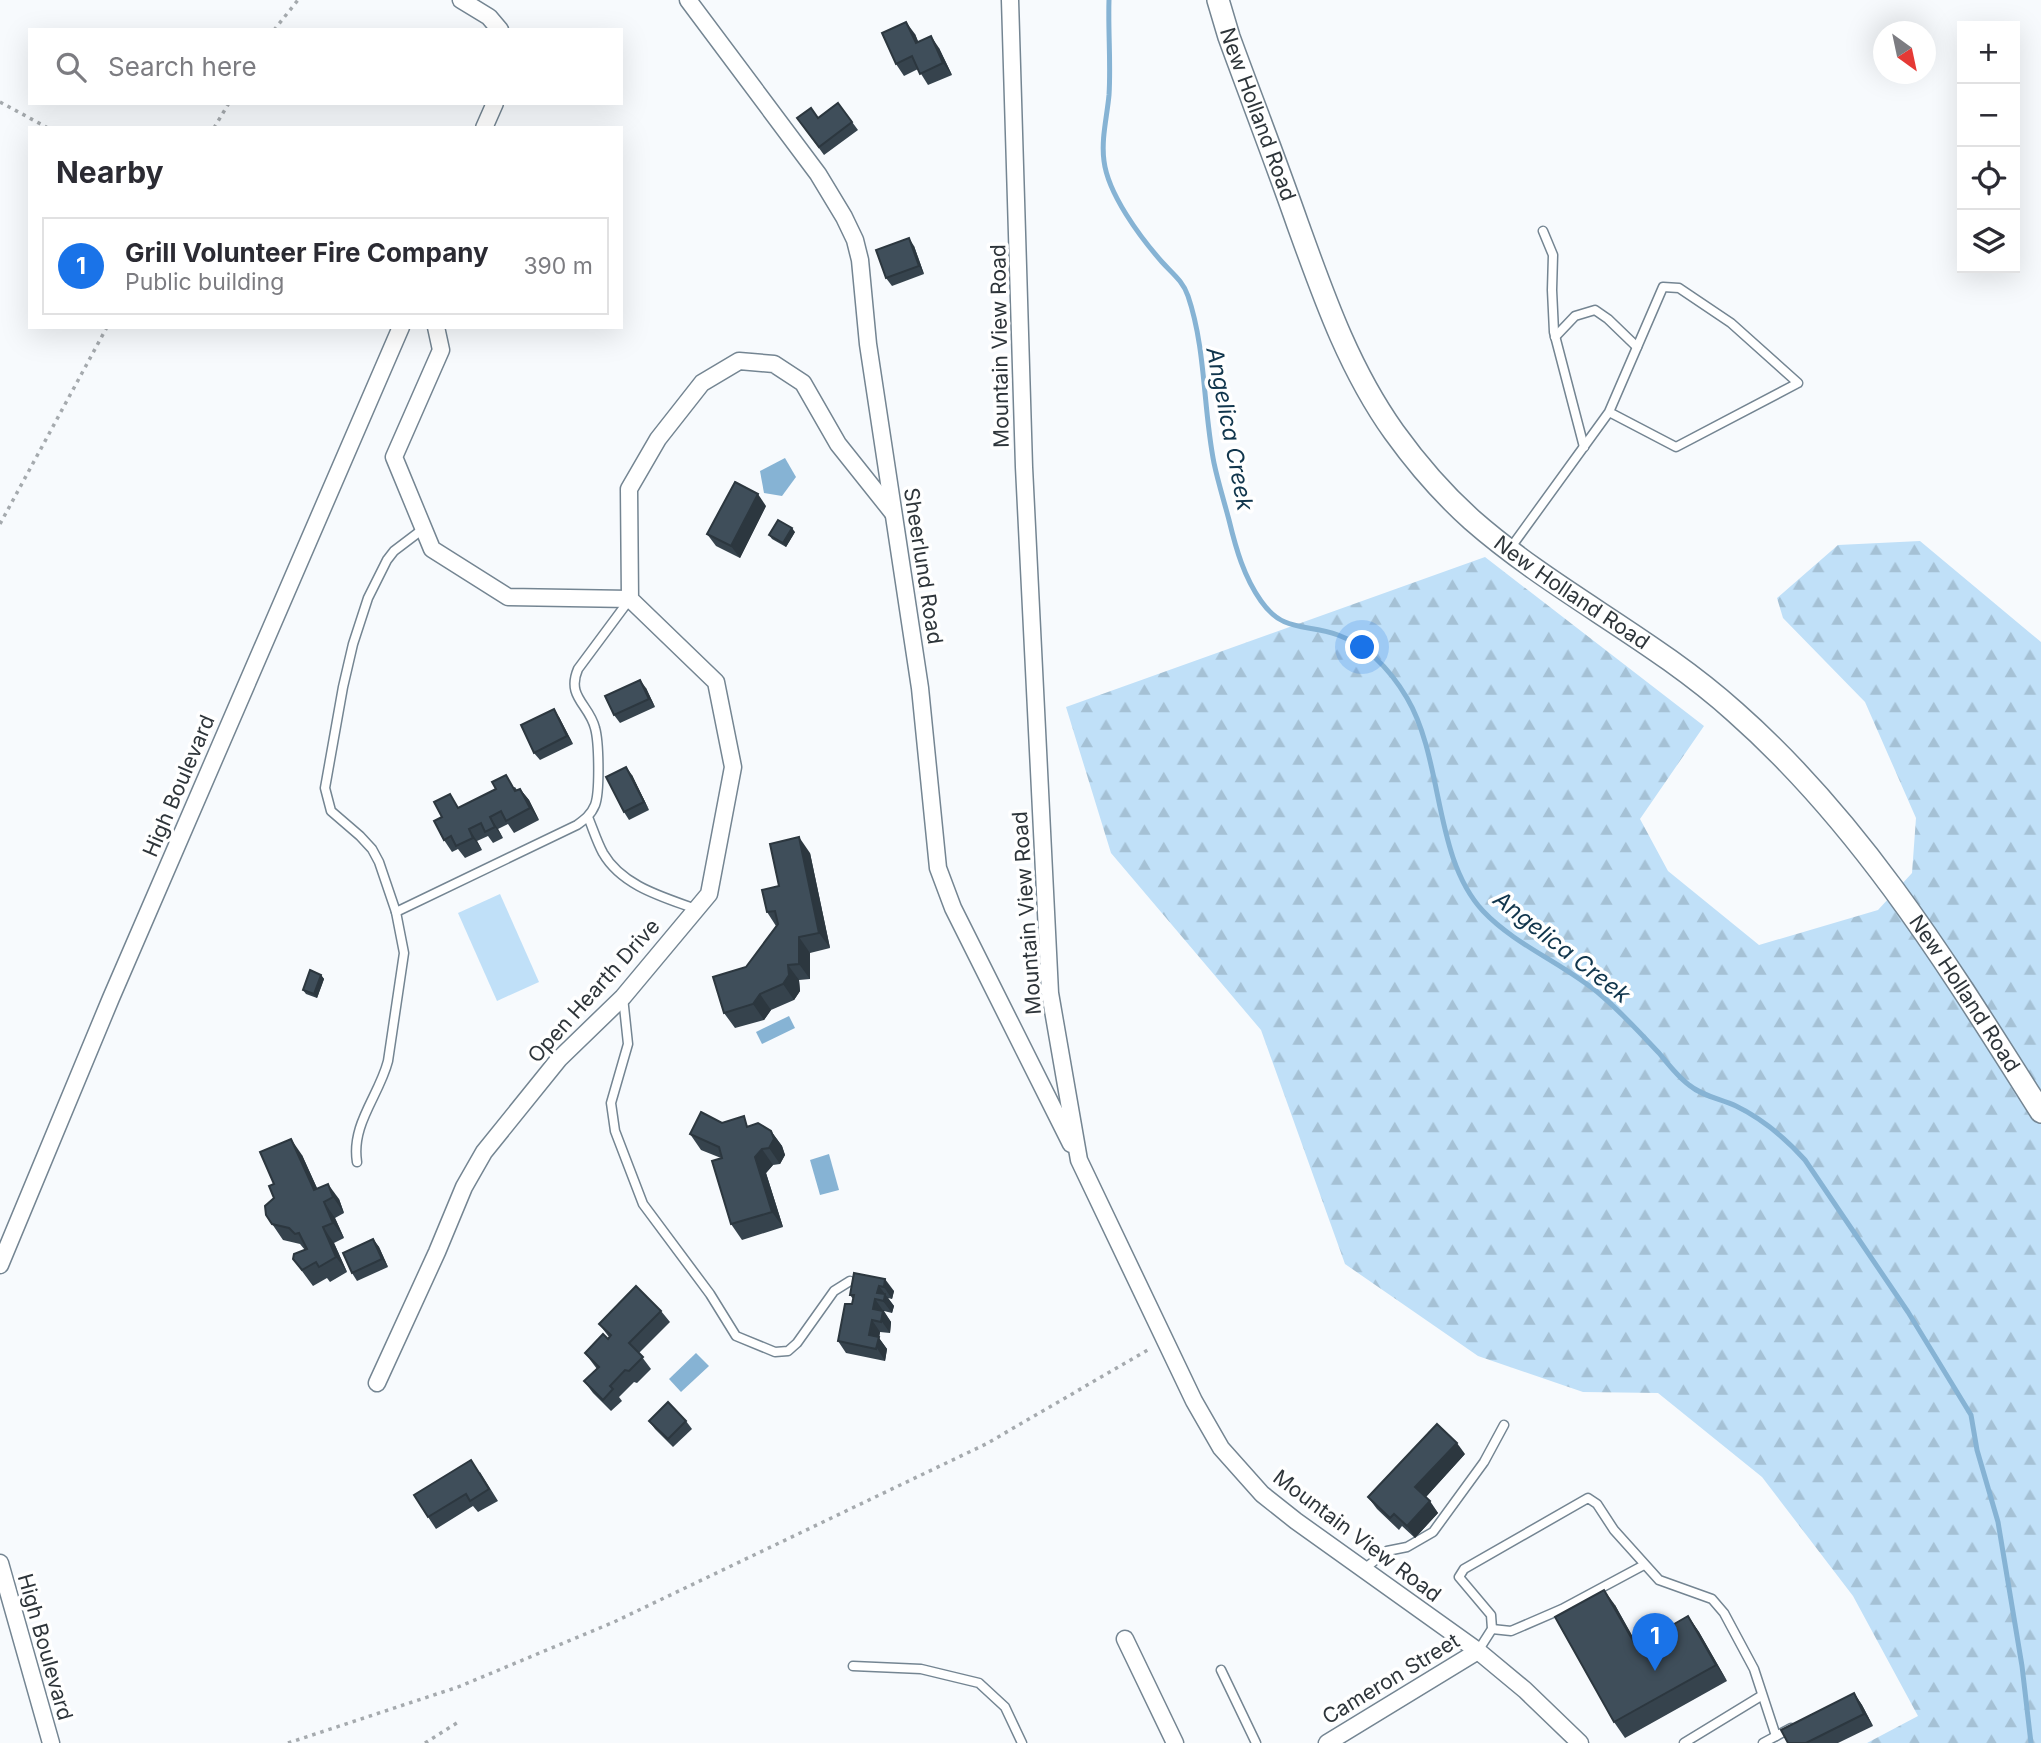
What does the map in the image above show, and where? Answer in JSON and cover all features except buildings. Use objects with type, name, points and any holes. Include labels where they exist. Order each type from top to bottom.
[{"type":"main road","name":"New Holland Road","points":[[1218,0],[1321,291],[1351,360],[1393,430],[1425,473],[1471,519],[1509,550],[1695,680],[1732,709],[1798,771],[1837,815],[1919,923],[2041,1112]]},
{"type":"street","points":[[461,0],[489,17],[498,28]]},
{"type":"street","name":"Sheerlund Road","points":[[688,0],[818,174],[844,216],[855,240],[920,688],[938,868],[953,908],[1079,1160]]},
{"type":"street","name":"Mountain View Road","points":[[1010,0],[1024,467],[1049,993],[1079,1160],[1212,1434],[1233,1464],[1262,1494],[1478,1651],[1533,1697],[1580,1743]]},
{"type":"street","points":[[485,126],[494,105]]},
{"type":"street","name":"High Boulevard","points":[[0,1265],[121,973],[400,329]]},
{"type":"street","points":[[436,329],[441,350],[394,457],[432,550],[508,597],[630,599],[629,489],[658,439],[702,383],[739,361],[774,364],[803,383],[838,444],[893,513]]},
{"type":"street","name":"Open Hearth Drive","points":[[376,1383],[464,1187],[484,1152],[559,1059],[623,997],[709,894],[733,767],[716,682],[630,599]]},
{"type":"street","name":"High Boulevard","points":[[0,1563],[51,1743]]},
{"type":"street","points":[[1125,1639],[1175,1743]]},
{"type":"street","name":"Cameron Street","points":[[1327,1743],[1478,1651]]},
{"type":"lane","points":[[1543,231],[1553,255],[1555,337],[1584,447]]},
{"type":"lane","points":[[1509,550],[1608,412],[1662,287],[1679,288],[1731,323],[1798,383],[1676,447],[1608,412]]},
{"type":"lane","points":[[1555,337],[1575,316],[1595,310],[1637,347]]},
{"type":"lane","points":[[357,1162],[356,1136],[384,1076],[404,953],[396,912],[379,862],[360,836],[331,811],[325,788],[343,687],[368,598],[394,551],[423,529]]},
{"type":"lane","points":[[396,912],[588,817],[596,804],[598,748],[595,726],[574,688],[573,679],[630,599]]},
{"type":"lane","points":[[588,817],[604,855],[622,873],[640,888],[696,909]]},
{"type":"lane","points":[[623,997],[628,1044],[611,1103],[615,1131],[643,1203],[710,1294],[736,1336],[775,1352],[788,1351],[797,1343],[834,1291],[850,1281]]},
{"type":"lane","points":[[1364,1569],[1387,1551],[1407,1547],[1433,1532],[1485,1462],[1504,1425]]},
{"type":"lane","points":[[1478,1651],[1492,1629],[1491,1615],[1460,1577],[1464,1569],[1588,1498],[1597,1504],[1614,1530],[1659,1580],[1712,1599],[1724,1613],[1754,1669],[1776,1736]]},
{"type":"lane","points":[[1492,1629],[1511,1632],[1562,1609],[1644,1564]]},
{"type":"lane","points":[[853,1666],[921,1669],[979,1683],[1005,1707],[1022,1743]]},
{"type":"lane","points":[[1221,1670],[1256,1743]]},
{"type":"lane","points":[[1684,1743],[1761,1696]]},
{"type":"lane","points":[[1762,1743],[1799,1724]]},
{"type":"path","points":[[276,28],[298,0]]},
{"type":"path","points":[[0,102],[44,126]]},
{"type":"path","points":[[215,126],[228,105]]},
{"type":"path","points":[[0,524],[106,329]]},
{"type":"path","points":[[288,1743],[458,1687],[614,1622],[986,1444],[1165,1340]]},
{"type":"path","points":[[425,1743],[460,1721]]},
{"type":"green space","points":[[1920,541],[2041,642],[2041,1743],[1867,1743],[1918,1716],[1853,1596],[1762,1477],[1658,1393],[1583,1392],[1478,1356],[1345,1264],[1261,1030],[1111,853],[1066,707],[1485,557],[1704,726],[1640,819],[1668,871],[1759,945],[1878,910],[1912,873],[1916,818],[1865,702],[1783,618],[1777,598],[1838,545]]},
{"type":"green space","points":[[500,894],[539,982],[497,1001],[458,913]]},
{"type":"shaded area","points":[[785,458],[796,477],[782,496],[764,493],[760,471]]},
{"type":"shaded area","points":[[789,1016],[795,1028],[762,1044],[756,1032]]},
{"type":"shaded area","points":[[829,1154],[839,1190],[820,1195],[810,1160]]},
{"type":"shaded area","points":[[696,1353],[709,1366],[681,1392],[669,1379]]},
{"type":"waterway","name":"Angelica Creek","points":[[1109,0],[1110,83],[1103,144],[1107,174],[1118,201],[1135,228],[1180,282],[1188,296],[1198,337],[1214,463],[1238,552],[1250,582],[1261,601],[1278,619],[1296,626],[1327,631],[1349,640],[1378,660],[1401,688],[1419,723],[1455,864],[1467,889],[1483,911],[1510,935],[1602,996],[1689,1085],[1745,1111],[1790,1144],[1805,1160],[1908,1312],[1971,1415],[1977,1450],[1998,1522],[2022,1666],[2031,1743]]},
{"type":"place","name":"Grill Volunteer Fire Company","points":[[1655,1671]]}]
